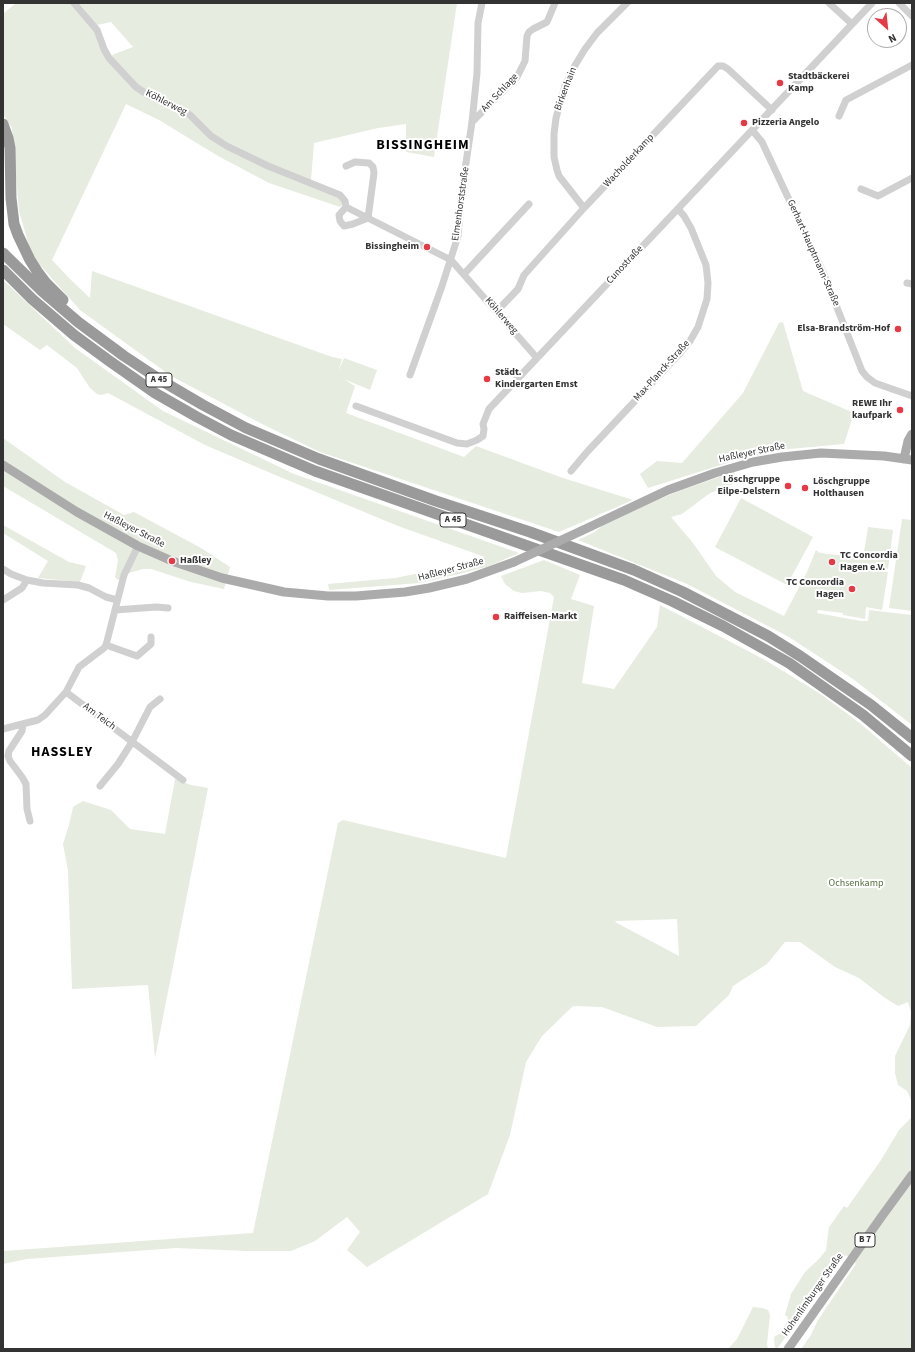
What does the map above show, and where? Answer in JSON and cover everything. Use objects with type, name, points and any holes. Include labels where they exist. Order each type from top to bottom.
[{"type":"highway","points":[[3,124],[10,148],[11,204],[14,224],[18,235],[37,271],[46,283],[70,307],[78,322]]},
{"type":"highway","name":"A 45","points":[[3,254],[42,291],[78,322],[124,356],[162,381],[246,428],[319,459],[436,501],[530,532],[634,570],[683,592],[768,636],[800,656],[871,705],[912,738]]},
{"type":"highway","name":"A 45","points":[[3,270],[32,299],[74,335],[156,393],[197,417],[231,435],[315,471],[624,580],[672,601],[723,626],[789,663],[863,715],[912,756]]},
{"type":"main road","points":[[908,460],[908,442],[912,434]]},
{"type":"main road","name":"Haßleyer Straße","points":[[3,465],[60,502],[138,546],[172,561],[222,578],[284,592],[328,596],[383,595],[428,588],[467,579],[514,562],[655,496],[715,473],[744,464],[806,454],[834,453],[884,456],[908,460]]},
{"type":"main road","name":"Hohenlimburger Straße","points":[[788,1349],[912,1175]]},
{"type":"street","name":"Köhlerweg","points":[[74,3],[97,30],[109,58],[136,87],[148,95],[190,115],[211,136],[227,146],[268,166],[340,195],[345,201],[346,206],[451,260],[498,311],[537,358]]},
{"type":"street","name":"Elmenhorststraße","points":[[410,375],[451,260],[458,236],[462,190],[472,122],[477,73],[478,23],[482,3]]},
{"type":"street","name":"Am Schlage","points":[[472,122],[517,77],[526,61],[527,36],[529,32],[547,22],[555,3]]},
{"type":"street","name":"Birkenhain","points":[[584,208],[559,176],[557,170],[554,157],[556,118],[565,86],[585,49],[597,33],[627,3]]},
{"type":"street","points":[[829,3],[852,24]]},
{"type":"street","name":"Cunostraße","points":[[356,406],[457,443],[467,444],[483,436],[483,424],[489,409],[872,3]]},
{"type":"street","points":[[899,3],[912,16]]},
{"type":"street","points":[[839,116],[846,100],[912,65]]},
{"type":"street","name":"Wacholderkamp","points":[[498,311],[518,289],[524,275],[584,208],[718,66],[728,69],[772,110]]},
{"type":"street","name":"Gerhart-Hauptmann-Straße","points":[[752,130],[762,142],[823,272],[858,363],[867,377],[881,385],[912,396]]},
{"type":"street","points":[[346,166],[355,162],[369,164],[373,167],[374,173],[368,218],[354,224],[344,226],[340,221],[339,215],[346,206]]},
{"type":"street","points":[[861,189],[878,196],[912,178]]},
{"type":"street","points":[[464,274],[529,204]]},
{"type":"street","name":"Max-Planck-Straße","points":[[571,471],[681,352],[690,341],[698,327],[703,314],[707,295],[706,265],[691,228],[678,209]]},
{"type":"street","points":[[3,729],[38,720],[46,715],[52,710],[66,692],[79,667],[104,648],[124,575],[138,546]]},
{"type":"street","points":[[3,569],[11,574],[27,580],[43,583],[78,585],[117,600]]},
{"type":"street","points":[[3,600],[22,588],[27,580]]},
{"type":"street","points":[[115,610],[156,607],[168,608]]},
{"type":"street","points":[[106,644],[137,656],[151,644],[151,636]]},
{"type":"street","name":"Am Teich","points":[[66,692],[183,780]]},
{"type":"street","points":[[100,786],[118,764],[132,742],[150,707],[160,699]]},
{"type":"street","points":[[23,724],[22,731],[9,751],[8,756],[10,762],[26,784],[27,809],[30,821]]},
{"type":"green space","points":[[16,3],[70,3],[95,31],[126,80],[188,117],[208,136],[335,194],[342,201],[342,205],[340,207],[269,183],[218,156],[159,120],[126,104],[52,260],[90,298],[92,271],[332,357],[342,359],[338,372],[344,358],[377,370],[370,390],[344,379],[355,386],[346,413],[464,457],[476,446],[560,477],[633,500],[559,532],[320,452],[264,425],[171,376],[80,310],[32,256],[19,211],[12,128],[3,114],[3,14]]},
{"type":"green space","points":[[79,3],[457,3],[434,157],[406,152],[406,124],[378,128],[314,143],[311,180],[277,167],[218,137],[150,92],[135,84],[114,60],[112,55],[133,47],[111,22],[97,25]]},
{"type":"green space","points":[[3,280],[75,348],[163,411],[294,474],[519,553],[489,566],[420,583],[329,590],[328,584],[395,578],[446,568],[485,557],[398,526],[273,474],[205,445],[108,393],[101,395],[97,394],[90,388],[77,368],[47,345],[40,350],[3,324]]},
{"type":"green space","points":[[783,322],[803,391],[854,413],[844,444],[789,449],[740,459],[648,488],[640,474],[657,461],[682,463],[743,393],[779,323]]},
{"type":"green space","points":[[3,438],[65,482],[124,515],[134,512],[201,548],[230,567],[224,589],[191,582],[151,569],[143,569],[129,573],[118,580],[115,577],[118,560],[116,553],[3,486]]},
{"type":"green space","points":[[734,472],[738,482],[710,493],[682,514],[671,517],[693,543],[716,576],[735,592],[784,616],[807,572],[816,550],[820,553],[863,558],[861,568],[888,572],[882,610],[866,607],[865,619],[843,615],[843,613],[818,610],[817,613],[861,621],[868,621],[869,610],[912,615],[912,725],[853,679],[789,637],[687,584],[578,540],[595,532],[602,526],[659,499]]},
{"type":"green space","points":[[741,498],[813,537],[787,585],[715,547]]},
{"type":"green space","points":[[902,519],[912,520],[912,611],[889,608]]},
{"type":"green space","points":[[3,525],[69,562],[86,566],[80,582],[38,578],[48,561],[3,533]]},
{"type":"green space","points":[[868,527],[893,530],[888,569],[862,565]]},
{"type":"green space","name":"Ochsenkamp","points":[[544,560],[580,575],[571,599],[594,606],[582,683],[614,689],[657,627],[660,605],[765,660],[819,693],[861,724],[912,768],[912,1102],[907,1091],[898,1085],[895,1073],[895,1056],[910,1025],[911,1012],[908,1002],[898,1006],[859,978],[835,967],[800,942],[785,942],[767,964],[733,986],[729,995],[696,1026],[657,1027],[602,1007],[573,1006],[542,1036],[526,1062],[510,1135],[488,1194],[367,1267],[347,1250],[360,1232],[347,1217],[315,1241],[291,1251],[176,1248],[27,1259],[3,1264],[3,1251],[253,1233],[338,823],[343,820],[506,858],[554,597],[550,593],[541,591],[522,593],[514,591],[505,584],[501,576]],"holes":[[[677,919],[679,956],[615,922]]]},
{"type":"green space","points":[[175,779],[191,785],[208,788],[155,1058],[148,985],[72,989],[68,871],[63,844],[73,807],[83,801],[111,810],[130,829],[165,834]]},
{"type":"green space","points":[[912,1117],[912,1349],[801,1349],[811,1335],[818,1320],[856,1264],[846,1255],[809,1302],[777,1349],[775,1347],[774,1338],[784,1330],[788,1317],[785,1315],[791,1294],[805,1272],[826,1250],[829,1227],[844,1206],[847,1208],[881,1160],[899,1130]]},
{"type":"green space","points":[[753,1307],[768,1310],[770,1315],[767,1344],[768,1349],[728,1349],[737,1339]]},
{"type":"place","name":"Stadtbäckerei Kamp","points":[[780,83]]},
{"type":"place","name":"Pizzeria Angelo","points":[[744,123]]},
{"type":"place","name":"Bissingheim","points":[[427,247]]},
{"type":"place","name":"Elsa-Brandström-Hof","points":[[898,329]]},
{"type":"place","name":"Städt. Kindergarten Emst","points":[[487,379]]},
{"type":"place","name":"REWE Ihr kaufpark","points":[[900,410]]},
{"type":"place","name":"Löschgruppe Eilpe-Delstern","points":[[788,486]]},
{"type":"place","name":"Löschgruppe Holthausen","points":[[805,488]]},
{"type":"place","name":"Haßley","points":[[172,561]]},
{"type":"place","name":"TC Concordia Hagen e.V.","points":[[832,562]]},
{"type":"place","name":"TC Concordia Hagen","points":[[852,589]]},
{"type":"place","name":"Raiffeisen-Markt","points":[[496,617]]},
{"type":"district","name":"BISSINGHEIM","points":[[423,146]]},
{"type":"district","name":"HASSLEY","points":[[62,753]]}]
